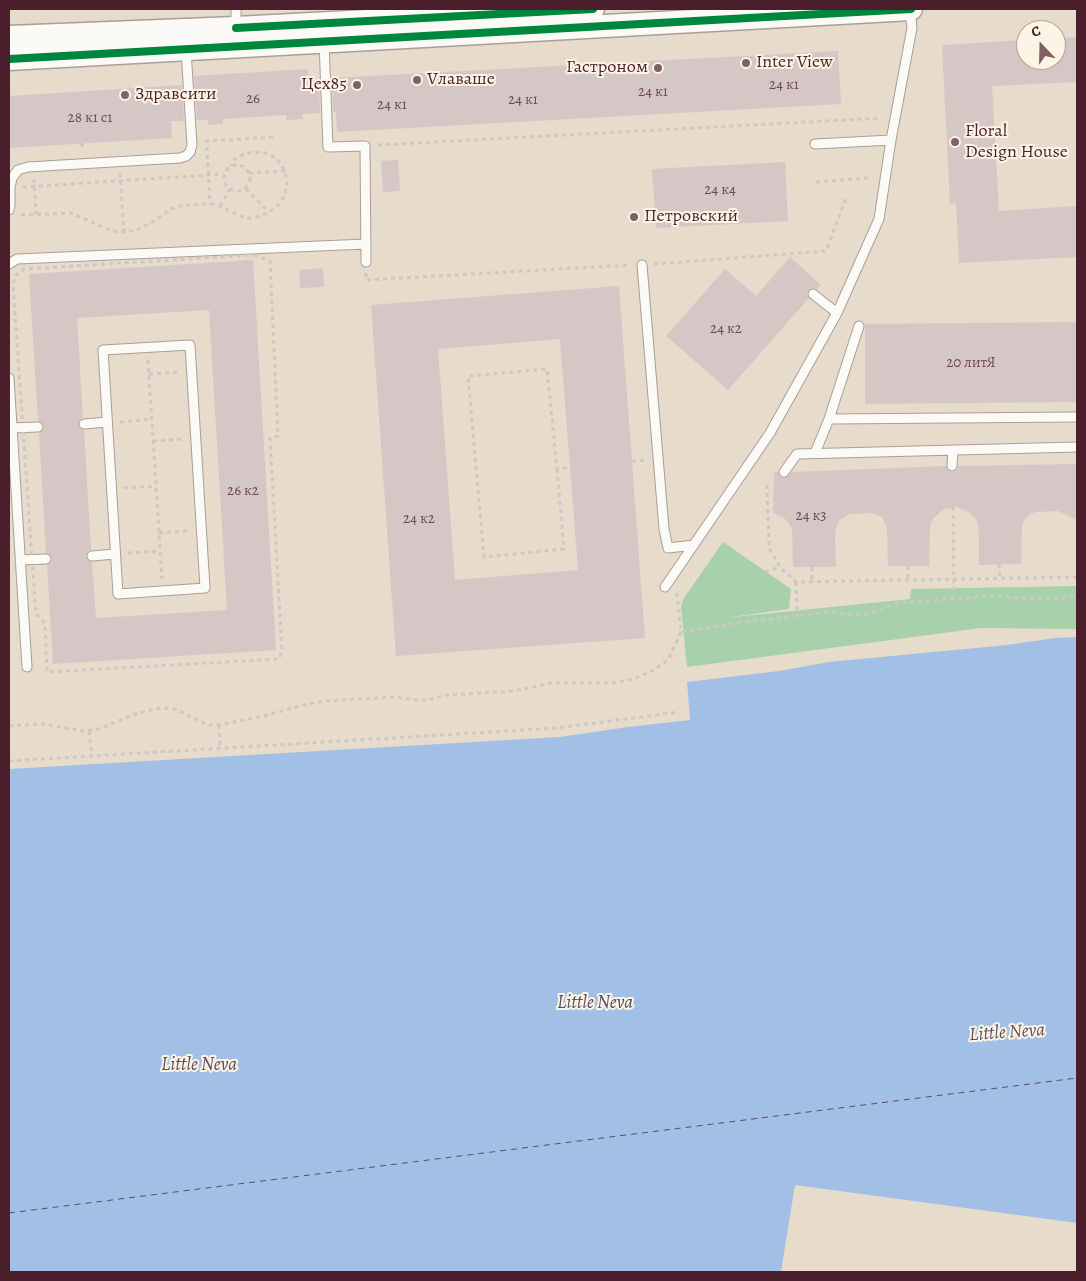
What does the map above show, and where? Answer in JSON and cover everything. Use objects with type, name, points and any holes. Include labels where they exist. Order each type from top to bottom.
[{"type":"street","points":[[567,20],[593,9]]},
{"type":"street","points":[[9,37],[236,28],[324,32],[567,20],[911,9]]},
{"type":"street","points":[[9,59],[186,49],[236,28]]},
{"type":"lane","points":[[665,587],[770,433],[837,313],[879,219],[891,140],[912,28],[911,9]]},
{"type":"lane","points":[[324,32],[328,147],[365,146],[366,262]]},
{"type":"lane","points":[[9,210],[12,178],[18,170],[34,167],[180,158],[190,152],[192,142],[186,49]]},
{"type":"lane","points":[[814,144],[891,140]]},
{"type":"lane","points":[[9,264],[17,259],[366,244]]},
{"type":"lane","points":[[642,264],[668,548],[694,545]]},
{"type":"lane","points":[[813,294],[837,313]]},
{"type":"lane","points":[[815,454],[830,420],[859,326]]},
{"type":"lane","points":[[190,345],[205,588],[118,594],[103,350],[148,347],[190,345]]},
{"type":"lane","points":[[9,378],[27,668]]},
{"type":"lane","points":[[830,420],[1077,417]]},
{"type":"lane","points":[[84,424],[107,422]]},
{"type":"lane","points":[[12,428],[38,427]]},
{"type":"lane","points":[[784,472],[798,454],[1077,447]]},
{"type":"lane","points":[[952,466],[953,450]]},
{"type":"lane","points":[[92,556],[115,554]]},
{"type":"lane","points":[[20,560],[46,558]]},
{"type":"path","points":[[365,146],[881,118]]},
{"type":"path","points":[[192,142],[276,136]]},
{"type":"path","points":[[207,141],[210,204]]},
{"type":"path","points":[[10,188],[224,174],[235,159],[244,154],[254,152],[263,152],[272,156],[280,163],[285,171],[287,180],[286,190],[277,206],[269,212],[250,218],[210,204],[183,205],[171,209],[137,230],[124,232],[112,231],[71,213],[18,215]]},
{"type":"path","points":[[120,162],[124,232]]},
{"type":"path","points":[[224,174],[226,185],[230,189],[240,191],[246,189],[249,184],[249,173],[242,166],[231,166]]},
{"type":"path","points":[[34,167],[36,214]]},
{"type":"path","points":[[249,173],[285,171]]},
{"type":"path","points":[[816,182],[869,178]]},
{"type":"path","points":[[220,206],[230,189]]},
{"type":"path","points":[[246,189],[269,212]]},
{"type":"path","points":[[366,262],[366,280],[826,252],[846,198]]},
{"type":"path","points":[[254,255],[270,261],[278,436],[270,438],[282,651],[278,659],[47,672],[45,623],[36,614],[23,428],[13,285],[15,276],[24,269],[254,255]]},
{"type":"path","points":[[148,347],[162,591]]},
{"type":"path","points":[[547,369],[557,469],[564,549],[484,557],[468,376],[547,369]]},
{"type":"path","points":[[149,374],[192,371]]},
{"type":"path","points":[[107,422],[152,420]]},
{"type":"path","points":[[153,441],[196,438]]},
{"type":"path","points":[[632,461],[647,460]]},
{"type":"path","points":[[557,469],[570,467]]},
{"type":"path","points":[[767,485],[769,548],[780,567],[796,582],[797,616]]},
{"type":"path","points":[[111,489],[156,486]]},
{"type":"path","points":[[952,507],[954,598]]},
{"type":"path","points":[[159,533],[202,530]]},
{"type":"path","points":[[115,554],[160,551]]},
{"type":"path","points":[[999,564],[1000,578]]},
{"type":"path","points":[[908,566],[908,580]]},
{"type":"path","points":[[765,572],[780,567]]},
{"type":"path","points":[[812,567],[812,581]]},
{"type":"path","points":[[9,726],[43,724],[89,731],[109,726],[138,712],[160,708],[175,709],[208,725],[219,725],[326,701],[394,697],[428,700],[447,695],[514,691],[551,683],[612,683],[632,680],[650,672],[668,660],[680,632],[676,572]]},
{"type":"path","points":[[796,582],[1077,577]]},
{"type":"path","points":[[680,632],[829,612],[862,615],[899,603],[954,598],[988,596],[1050,599],[1077,596]]},
{"type":"path","points":[[9,761],[557,728],[679,712]]},
{"type":"path","points":[[219,725],[220,749]]},
{"type":"path","points":[[89,731],[92,756]]},
{"type":"green space","points":[[723,542],[791,589],[789,609],[724,618],[910,599],[911,589],[1077,586],[1077,629],[981,628],[687,667],[681,606],[684,598]]},
{"type":"water","name":"Little Neva","points":[[1077,637],[1077,1223],[795,1185],[781,1272],[9,1272],[9,769],[560,737],[690,720],[687,682],[779,671],[829,662]]},
{"type":"building","points":[[1077,37],[1077,82],[992,86],[999,211],[1077,206],[1077,257],[959,263],[956,203],[950,204],[942,45],[1016,41],[1016,70],[1066,70],[1066,38]]},
{"type":"building","points":[[838,51],[841,104],[337,132],[336,112],[333,112],[332,78]]},
{"type":"building","points":[[308,69],[309,80],[319,79],[320,113],[302,114],[303,119],[287,120],[286,115],[223,119],[223,124],[208,125],[208,120],[197,120],[194,76]]},
{"type":"building","points":[[182,85],[184,121],[171,121],[172,138],[9,148],[9,96]]},
{"type":"building","points":[[398,160],[400,191],[383,192],[381,161]]},
{"type":"building","points":[[785,162],[788,221],[656,228],[652,169]]},
{"type":"building","points":[[790,257],[821,285],[817,289],[808,290],[809,298],[728,390],[666,336],[725,269],[756,296]]},
{"type":"building","points":[[253,260],[276,650],[53,664],[47,565],[51,562],[52,558],[46,553],[39,433],[43,430],[44,426],[38,421],[29,274]],"holes":[[[209,310],[227,610],[96,618],[92,562],[87,560],[86,556],[88,551],[91,550],[84,430],[79,428],[78,424],[80,419],[83,418],[77,318]]]},
{"type":"building","points":[[323,268],[324,287],[300,288],[299,270]]},
{"type":"building","points":[[619,286],[645,638],[396,656],[371,305]],"holes":[[[560,339],[578,570],[455,580],[438,349]]]},
{"type":"building","points":[[1077,322],[1077,402],[865,404],[865,324]]},
{"type":"building","points":[[1077,464],[1077,520],[1058,511],[1030,514],[1022,525],[1021,564],[979,565],[977,521],[969,512],[956,507],[942,510],[932,520],[929,566],[888,566],[887,528],[882,517],[872,513],[849,514],[839,521],[835,535],[836,567],[793,567],[792,529],[784,518],[773,513],[774,473],[778,472],[780,477],[784,478],[792,472],[946,466],[948,471],[952,472],[957,470],[958,466]]},
{"type":"ferry route","points":[[9,1213],[1077,1078]]},
{"type":"cycle path","points":[[236,28],[593,9]]},
{"type":"cycle path","points":[[9,59],[911,9]]},
{"type":"place","name":"Inter View","points":[[746,63]]},
{"type":"place","name":"Гастроном","points":[[658,68]]},
{"type":"place","name":"Vлаваше","points":[[417,80]]},
{"type":"place","name":"Цех85","points":[[357,85]]},
{"type":"place","name":"Здравсити","points":[[125,95]]},
{"type":"place","name":"Floral Design House","points":[[955,142]]},
{"type":"place","name":"Петровский","points":[[634,217]]}]
